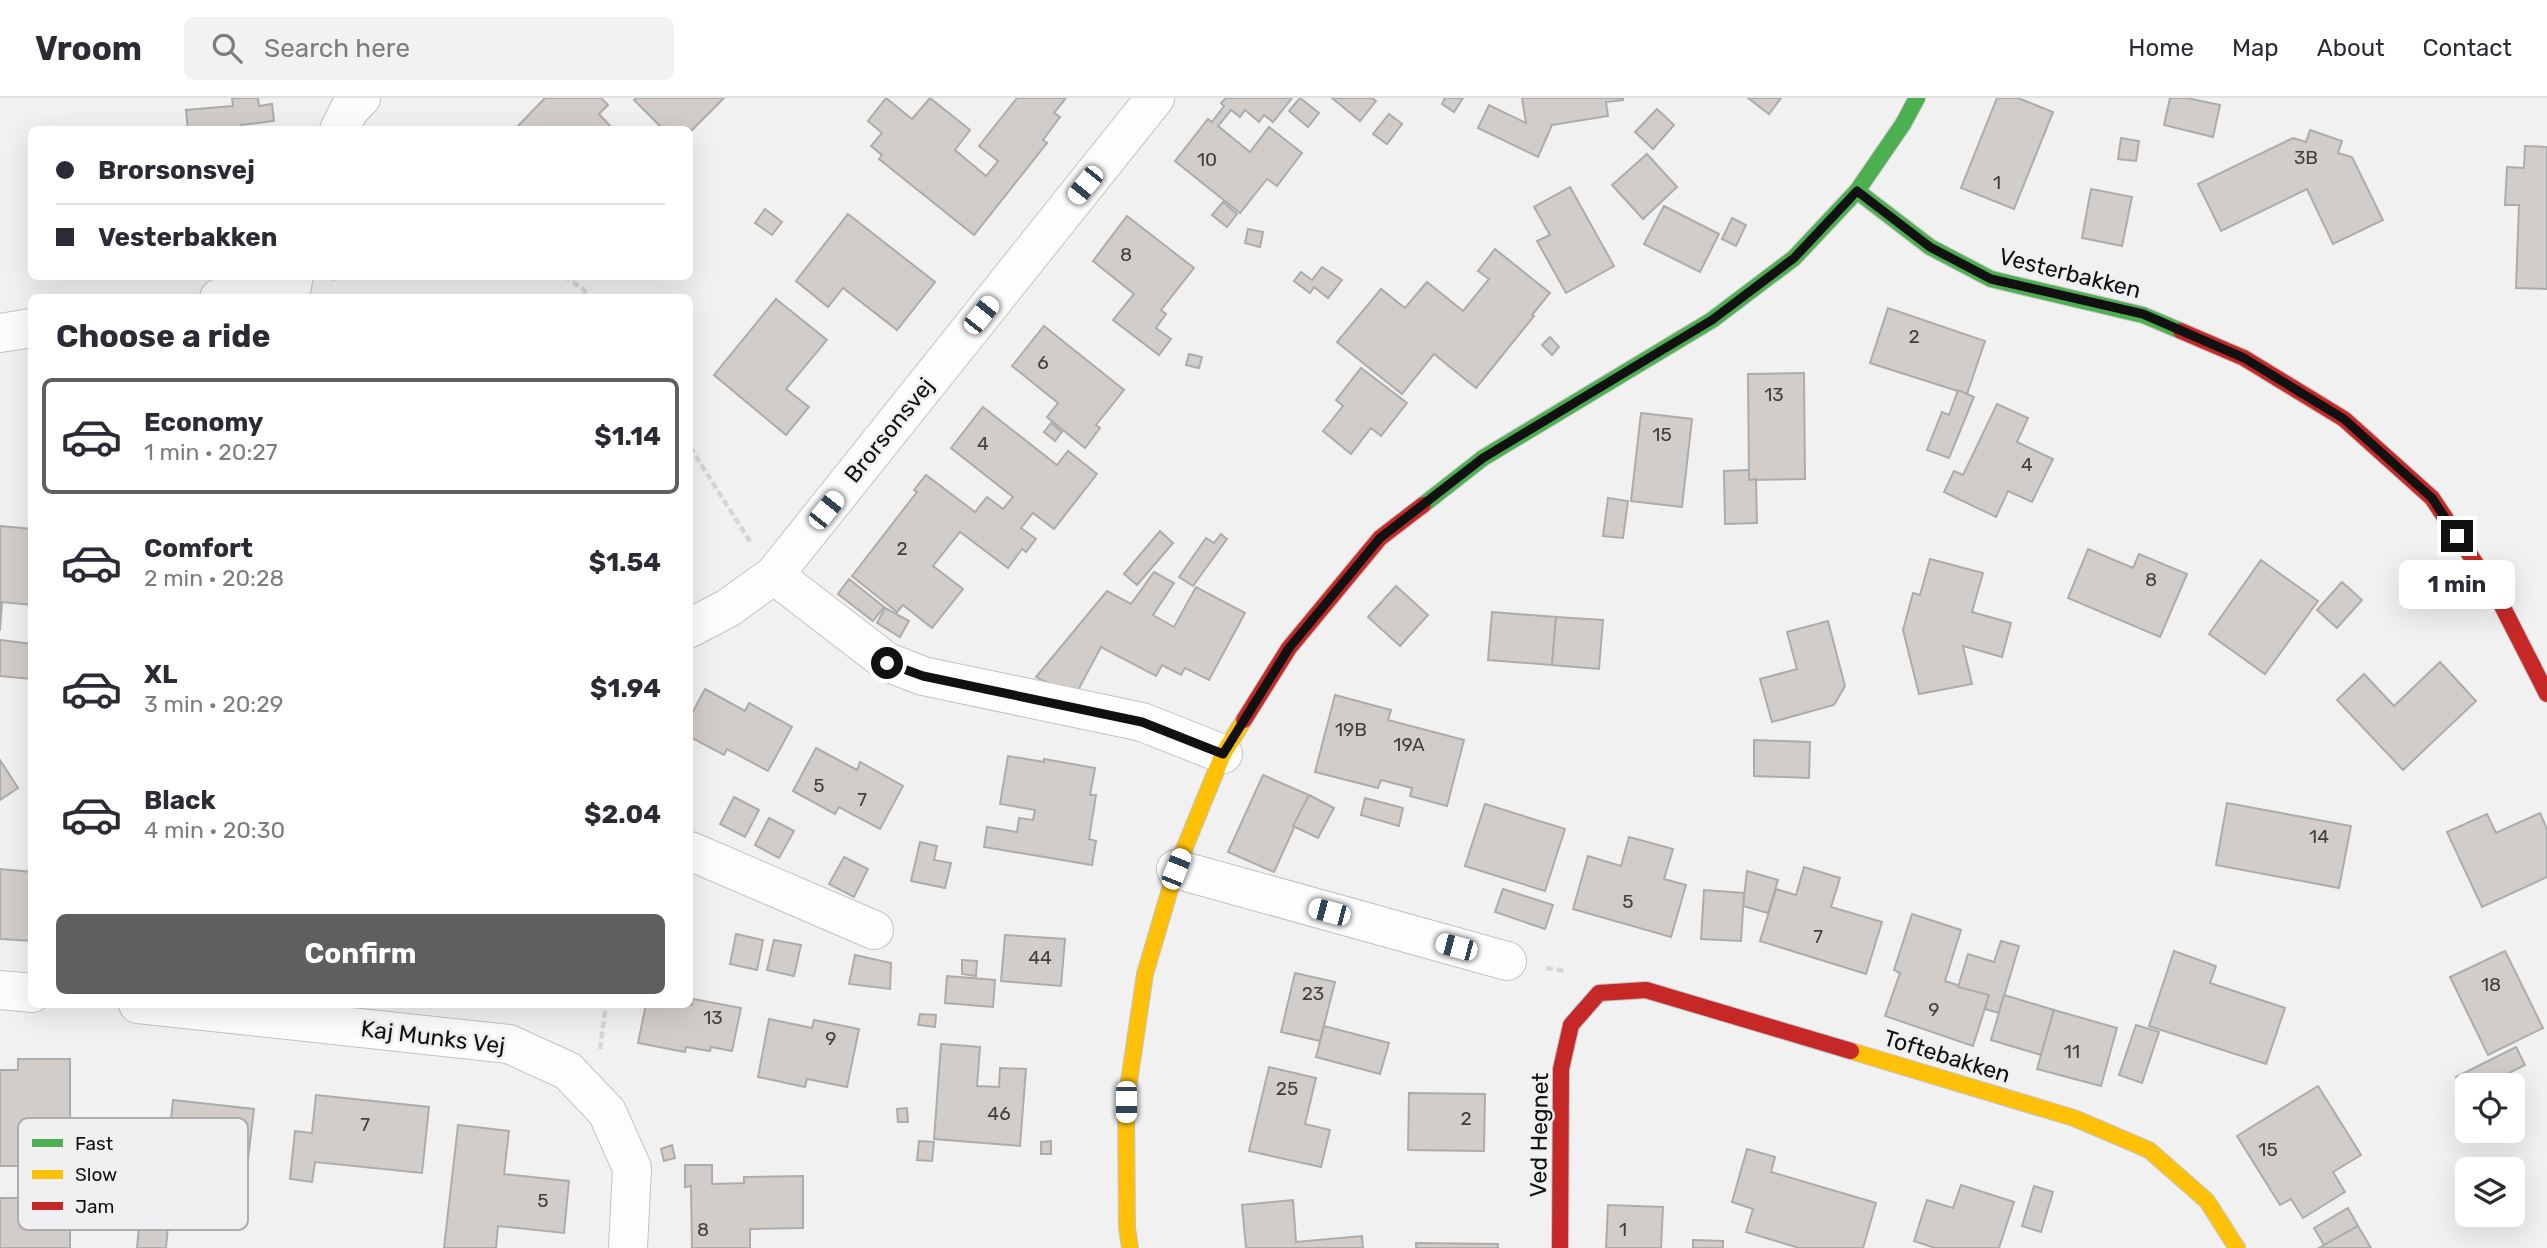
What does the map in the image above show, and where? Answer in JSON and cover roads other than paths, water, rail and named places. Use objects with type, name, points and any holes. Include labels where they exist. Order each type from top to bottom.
[{"type":"street","points":[[341,126],[349,110],[361,98]]},
{"type":"street","name":"Brorsonsvej","points":[[693,626],[728,608],[774,575],[1155,98]]},
{"type":"street","points":[[1130,1248],[1127,1228],[1126,1102],[1145,974],[1176,869],[1223,754],[1289,648],[1380,538],[1483,458],[1712,320],[1794,258],[1857,191],[1903,124],[1917,98]]},
{"type":"street","name":"Vesterbakken","points":[[1857,191],[1930,247],[1991,279],[2143,314],[2244,358],[2344,419],[2432,498],[2496,594],[2547,694]]},
{"type":"street","points":[[243,294],[292,286],[293,280]]},
{"type":"street","points":[[0,333],[28,329]]},
{"type":"street","points":[[774,575],[887,663],[923,676],[1142,722],[1223,754]]},
{"type":"street","points":[[693,852],[874,930]]},
{"type":"street","points":[[1176,869],[1507,961]]},
{"type":"street","points":[[0,990],[28,993]]},
{"type":"street","name":"Toftebakken","points":[[1599,993],[1646,990],[2074,1118],[2149,1150],[2207,1201],[2237,1248]]},
{"type":"street","name":"Ved Hegnet","points":[[1560,1248],[1561,1069],[1572,1025],[1599,993]]},
{"type":"street","name":"Kaj Munks Vej","points":[[175,1008],[509,1044],[568,1071],[607,1112],[632,1168],[628,1248]]}]
